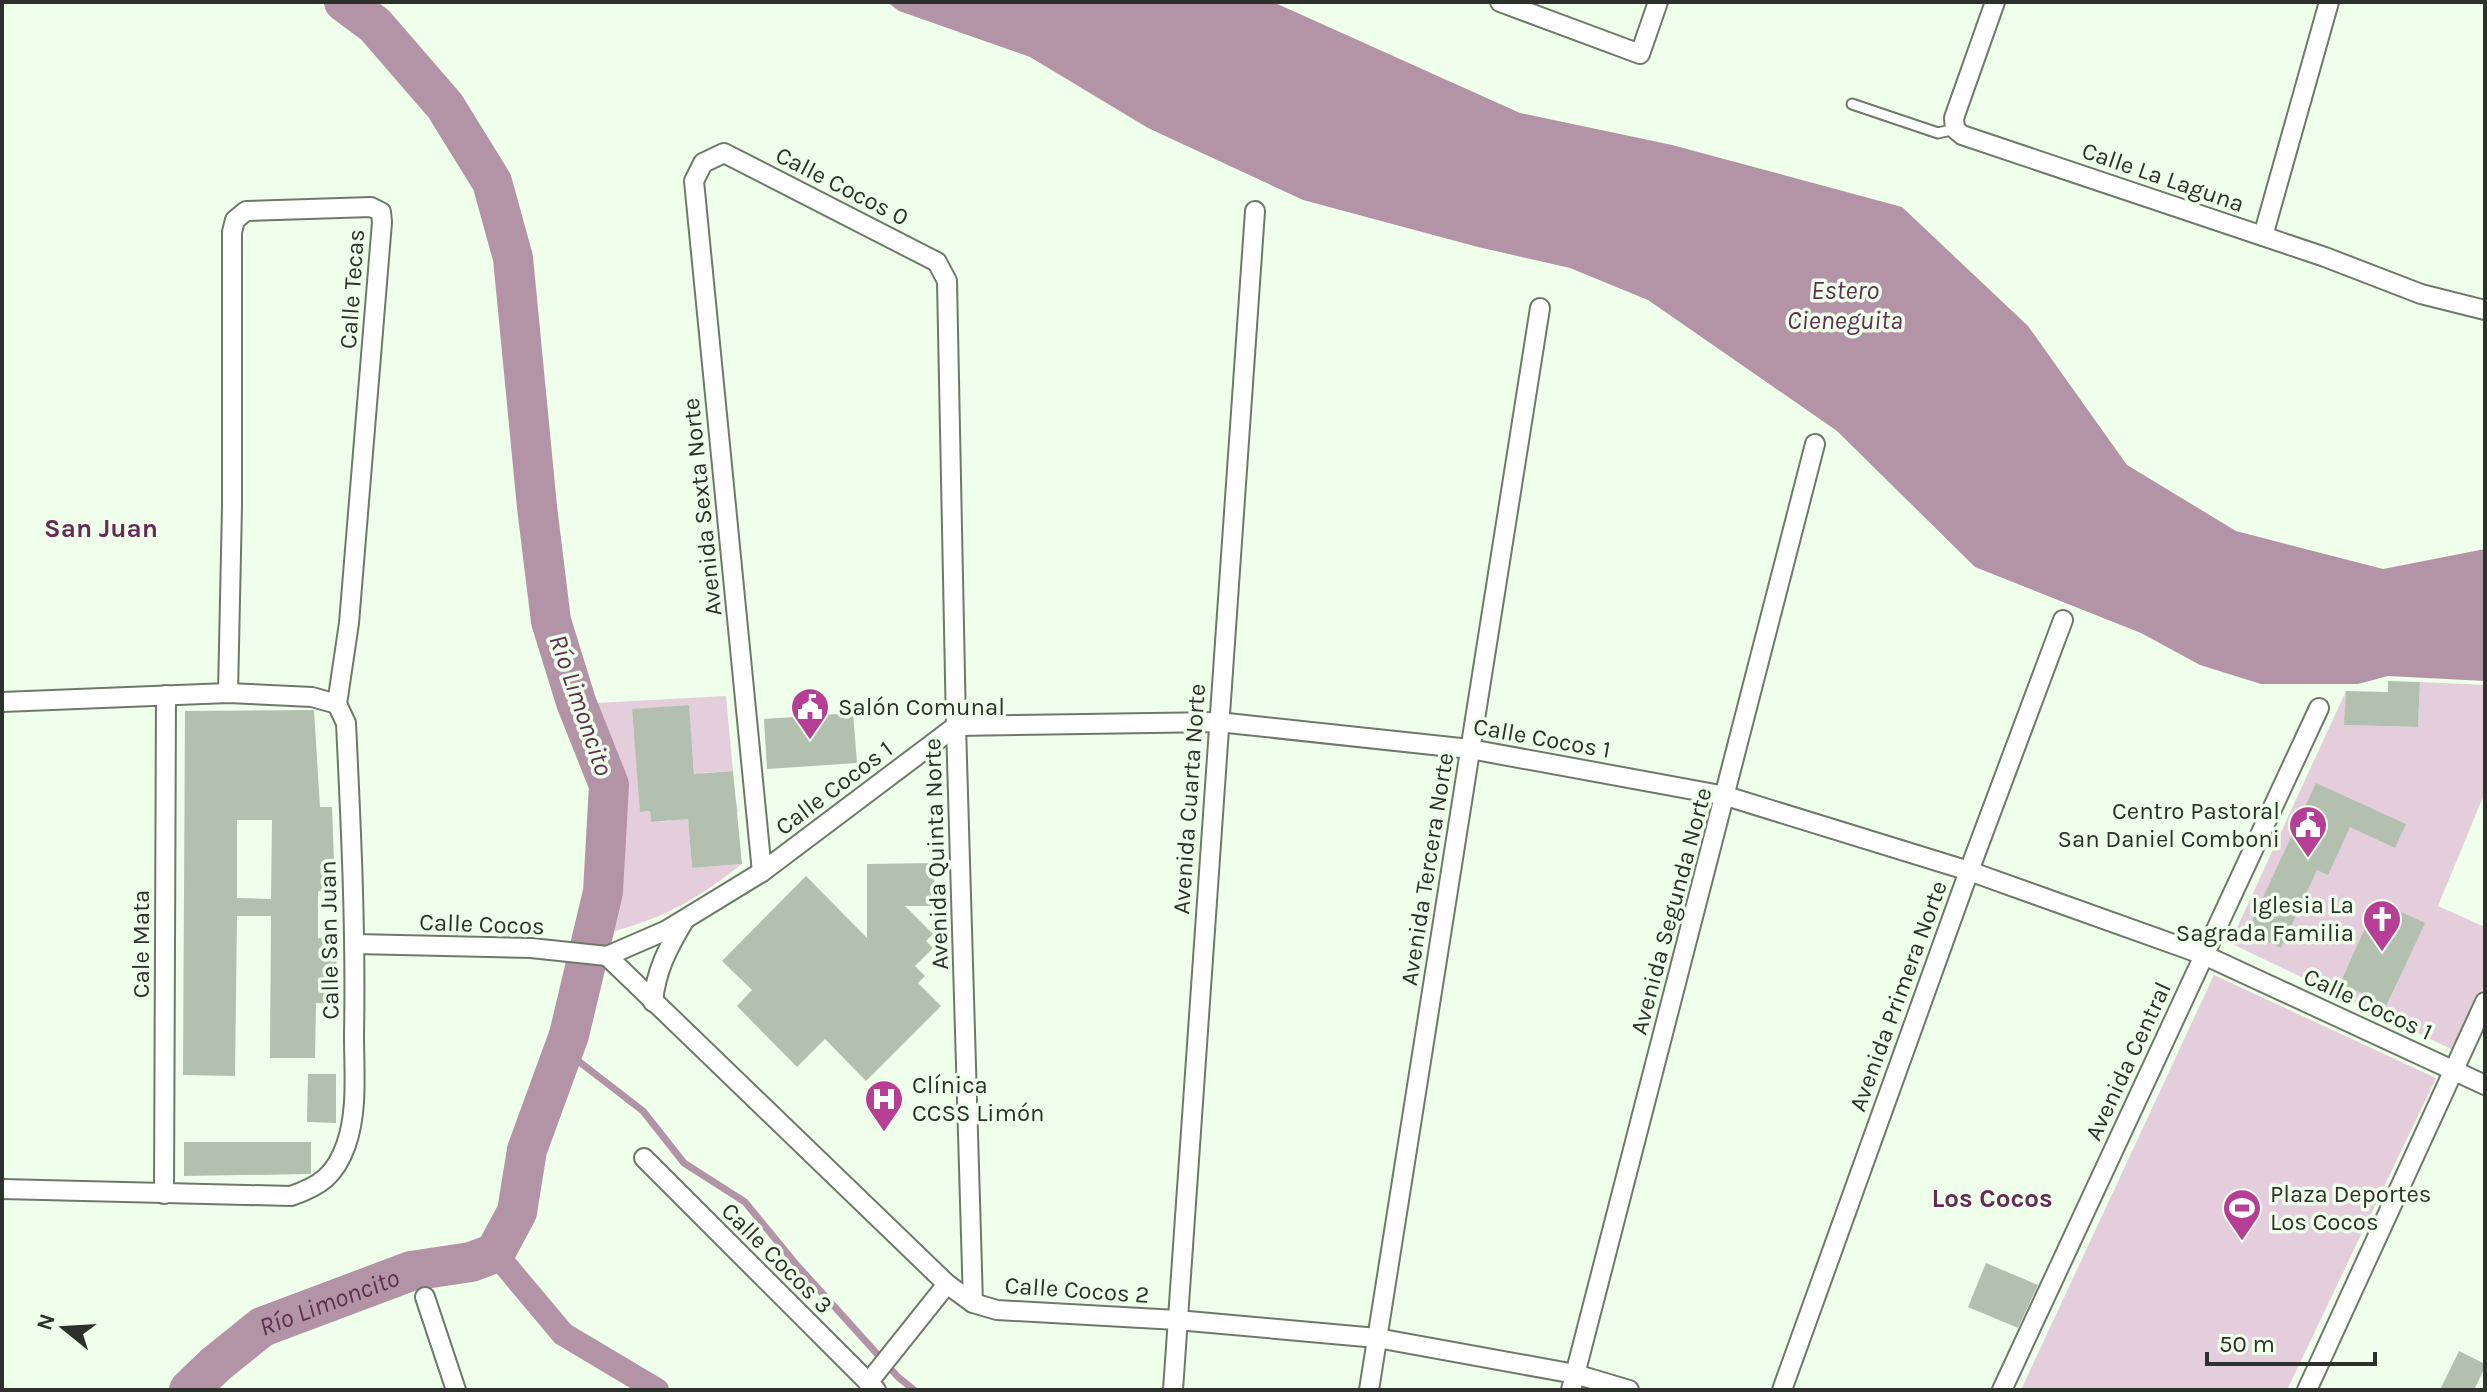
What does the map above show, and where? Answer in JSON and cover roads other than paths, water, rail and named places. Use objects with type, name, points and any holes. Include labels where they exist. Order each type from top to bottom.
[{"type":"street","points":[[1500,2],[1640,54],[1658,2]]},
{"type":"street","points":[[1955,129],[1954,118],[1995,2]]},
{"type":"street","points":[[2263,236],[2329,2]]},
{"type":"street","name":"Calle La Laguna","points":[[1955,129],[1962,135],[2263,236],[2421,294],[2485,310]]},
{"type":"street","name":"Calle Cocos 0","points":[[724,153],[937,262]]},
{"type":"street","name":"Avenida Sexta Norte","points":[[724,153],[703,163],[694,181],[762,872]]},
{"type":"street","name":"Calle Tecas","points":[[228,693],[232,232],[235,220],[246,211],[371,207],[381,212],[382,222],[349,623],[337,704]]},
{"type":"street","name":"Avenida Cuarta Norte","points":[[1173,1390],[1255,211]]},
{"type":"street","name":"Avenida Quinta Norte","points":[[937,262],[947,281],[973,1303]]},
{"type":"street","name":"Avenida Tercera Norte","points":[[1369,1390],[1540,308]]},
{"type":"street","name":"Avenida Segunda Norte","points":[[1573,1382],[1815,444]]},
{"type":"street","name":"Avenida Primera Norte","points":[[1782,1390],[2063,620]]},
{"type":"street","points":[[2,702],[228,693],[312,697],[337,704]]},
{"type":"street","name":"Cale Mata","points":[[164,1194],[166,695]]},
{"type":"street","name":"Calle San Juan","points":[[2,1189],[291,1196],[317,1187],[334,1170],[346,1146],[353,1117],[356,944],[346,723],[337,704]]},
{"type":"street","name":"Avenida Central","points":[[2002,1390],[2319,708]]},
{"type":"street","name":"Calle Cocos 1","points":[[607,956],[667,930],[762,872],[956,726],[1218,722],[1470,749],[1726,796],[1969,871],[2204,955],[2485,1085]]},
{"type":"street","points":[[653,1002],[655,981],[664,954],[686,919]]},
{"type":"street","name":"Calle Cocos","points":[[356,944],[531,948],[607,956]]},
{"type":"street","name":"Calle Cocos 2","points":[[607,956],[947,1284],[973,1303],[997,1310],[1177,1320],[1377,1338],[1573,1382],[1629,1390]]},
{"type":"street","points":[[2307,1390],[2485,1002]]},
{"type":"street","name":"Calle Cocos 3","points":[[644,1158],[872,1386]]},
{"type":"street","points":[[872,1386],[947,1284]]},
{"type":"street","points":[[425,1297],[456,1390]]},
{"type":"lane","points":[[1852,104],[1938,133],[1955,129]]},
{"type":"water","name":"Estero Cieneguita","points":[[887,2],[1273,2],[1520,113],[1672,145],[1902,207],[2028,326],[2127,465],[2236,531],[2383,569],[2485,549],[2485,681],[2388,676],[2358,684],[2261,684],[2200,665],[2141,633],[1975,567],[1837,431],[1648,300],[1570,268],[1303,200],[1148,128],[1030,57],[899,11]]},
{"type":"waterway","name":"Río Limoncito","points":[[189,1390],[262,1327],[411,1271],[471,1262],[495,1253],[517,1212],[527,1150],[569,1035],[603,892],[609,785],[576,702],[551,621],[513,258],[492,182],[445,106],[375,25],[344,2]]},
{"type":"waterway","points":[[564,1050],[643,1111],[684,1163],[745,1202],[795,1263],[898,1377],[914,1390]]},
{"type":"waterway","points":[[495,1253],[563,1334],[657,1390]]},
{"type":"place","name":"Salón Comunal","points":[[810,741]]},
{"type":"place","name":"Centro Pastoral San Daniel Comboni","points":[[2308,859]]},
{"type":"place","name":"Iglesia La Sagrada Familia","points":[[2382,953]]},
{"type":"place","name":"Clínica CCSS Limón","points":[[884,1133]]},
{"type":"place","name":"Plaza Deportes Los Cocos","points":[[2242,1242]]},
{"type":"district","name":"San Juan","points":[[101,528]]},
{"type":"district","name":"Los Cocos","points":[[1992,1198]]}]
